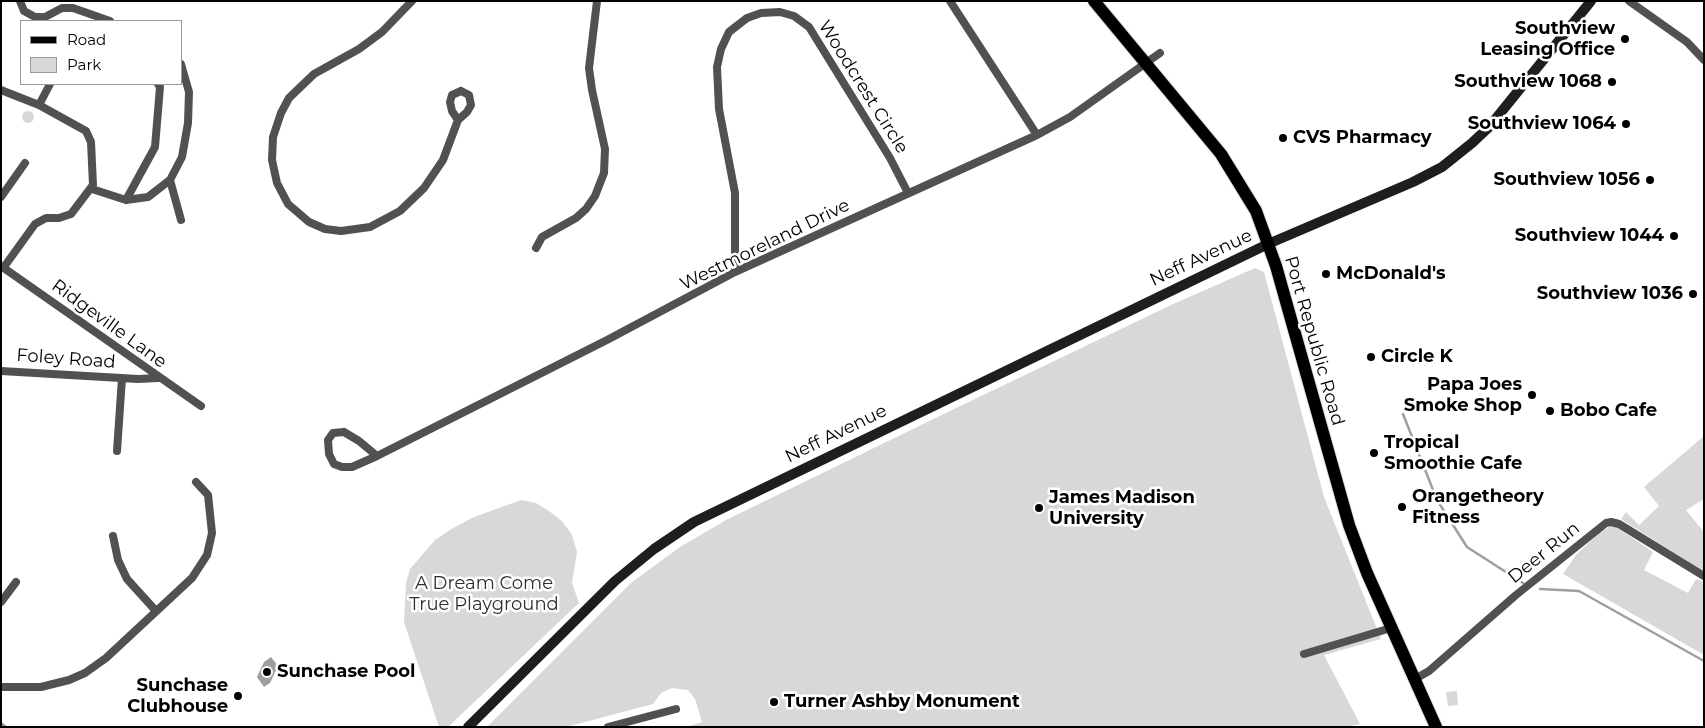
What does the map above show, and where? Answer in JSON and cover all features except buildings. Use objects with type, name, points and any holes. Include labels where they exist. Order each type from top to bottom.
[{"type":"main road","name":"Port Republic Road","points":[[1094,1],[1231,170],[1256,211],[1268,244],[1342,504],[1364,567],[1436,727]]},
{"type":"main road","name":"Neff Avenue","points":[[468,727],[615,581],[654,549],[694,522],[1268,244],[1412,182],[1454,159],[1478,139],[1497,118],[1590,1]]},
{"type":"street","points":[[20,1],[24,11],[35,17],[46,17],[62,8],[73,8],[107,20]]},
{"type":"street","points":[[412,1],[382,32],[359,49],[314,74],[289,98],[281,112],[273,137],[272,160],[276,181],[288,204],[309,222],[325,229],[341,231],[370,228],[400,211],[424,188],[443,160],[458,120]]},
{"type":"street","points":[[536,248],[542,237],[583,212],[595,196],[604,173],[605,144],[592,90],[589,68],[597,1]]},
{"type":"street","points":[[950,1],[1037,135]]},
{"type":"street","points":[[1629,1],[1687,42],[1704,60]]},
{"type":"street","name":"Woodcrest Circle","points":[[736,272],[735,193],[719,109],[717,67],[721,49],[729,32],[746,18],[761,13],[780,12],[794,16],[810,27],[890,158],[908,194]]},
{"type":"street","name":"Westmoreland Drive","points":[[377,456],[347,434],[335,432],[328,440],[330,458],[340,467],[354,467],[377,456],[607,340],[736,272],[1037,135],[1070,117],[1160,53]]},
{"type":"street","points":[[92,189],[126,200],[148,197],[170,180],[182,157],[188,123],[189,92],[182,68]]},
{"type":"street","points":[[39,104],[49,85]]},
{"type":"street","points":[[126,200],[155,147],[159,85]]},
{"type":"street","points":[[1,90],[39,104],[77,124],[86,131],[91,142],[94,180],[92,189],[68,216],[46,218],[35,224],[2,267]]},
{"type":"street","points":[[1,197],[25,163]]},
{"type":"street","points":[[170,180],[181,220]]},
{"type":"street","name":"Ridgeville Lane","points":[[2,267],[136,359],[158,378],[200,406]]},
{"type":"street","name":"Foley Road","points":[[1,370],[122,378],[158,378]]},
{"type":"street","points":[[117,451],[122,378]]},
{"type":"street","points":[[1,687],[41,688],[80,675],[106,658],[192,578],[203,562],[210,545],[212,533],[208,495],[196,482]]},
{"type":"street","name":"Deer Run","points":[[1415,679],[1430,671],[1516,596],[1606,523],[1619,524],[1704,576]]},
{"type":"street","points":[[113,536],[118,560],[127,579],[156,611]]},
{"type":"street","points":[[1,602],[16,582]]},
{"type":"street","points":[[1304,654],[1391,628]]},
{"type":"street","points":[[608,727],[676,709]]},
{"type":"green space","points":[[28,111],[34,117],[28,123],[22,117]]},
{"type":"green space","name":"James Madison University","points":[[1255,268],[1264,272],[1324,497],[1381,639],[1324,655],[1360,724],[1348,727],[686,727],[702,722],[695,699],[688,690],[672,688],[661,693],[653,704],[566,727],[487,727],[632,582],[680,547],[726,520],[952,410],[1171,305]]},
{"type":"green space","points":[[1704,436],[1704,499],[1686,510],[1704,532],[1704,572],[1621,519],[1626,512],[1639,525],[1659,506],[1644,487]]},
{"type":"green space","name":"A Dream Come True Playground","points":[[521,500],[536,503],[549,511],[562,521],[572,535],[577,552],[572,583],[579,603],[448,727],[439,727],[404,622],[406,583],[410,569],[435,540],[453,528],[474,517]]},
{"type":"green space","points":[[1613,525],[1653,552],[1644,570],[1688,593],[1696,579],[1704,582],[1704,655],[1563,574],[1576,555],[1599,533]]},
{"type":"green space","points":[[1457,691],[1458,705],[1448,706],[1446,692]]},
{"type":"shaded area","name":"Sunchase Pool","points":[[271,657],[278,666],[270,683],[264,687],[257,677],[264,662]]},
{"type":"waterway","points":[[1403,414],[1437,500],[1467,547],[1523,583]]},
{"type":"waterway","points":[[1540,589],[1579,591],[1704,661]]},
{"type":"waterway","points":[[1,723],[6,727]]},
{"type":"place","name":"Southview Leasing Office","points":[[1625,39]]},
{"type":"place","name":"Southview 1068","points":[[1612,82]]},
{"type":"place","name":"Southview 1064","points":[[1626,124]]},
{"type":"place","name":"CVS Pharmacy","points":[[1283,138]]},
{"type":"place","name":"Southview 1056","points":[[1650,180]]},
{"type":"place","name":"Southview 1044","points":[[1674,236]]},
{"type":"place","name":"McDonald's","points":[[1326,274]]},
{"type":"place","name":"Southview 1036","points":[[1693,294]]},
{"type":"place","name":"Circle K","points":[[1371,357]]},
{"type":"place","name":"Papa Joes Smoke Shop","points":[[1532,395]]},
{"type":"place","name":"Bobo Cafe","points":[[1550,411]]},
{"type":"place","name":"Tropical Smoothie Cafe","points":[[1374,453]]},
{"type":"place","name":"Orangetheory Fitness","points":[[1402,507]]},
{"type":"place","name":"James Madison University","points":[[1039,508]]},
{"type":"place","name":"Sunchase Pool","points":[[267,672]]},
{"type":"place","name":"Sunchase Clubhouse","points":[[238,696]]},
{"type":"place","name":"Turner Ashby Monument","points":[[774,702]]}]
